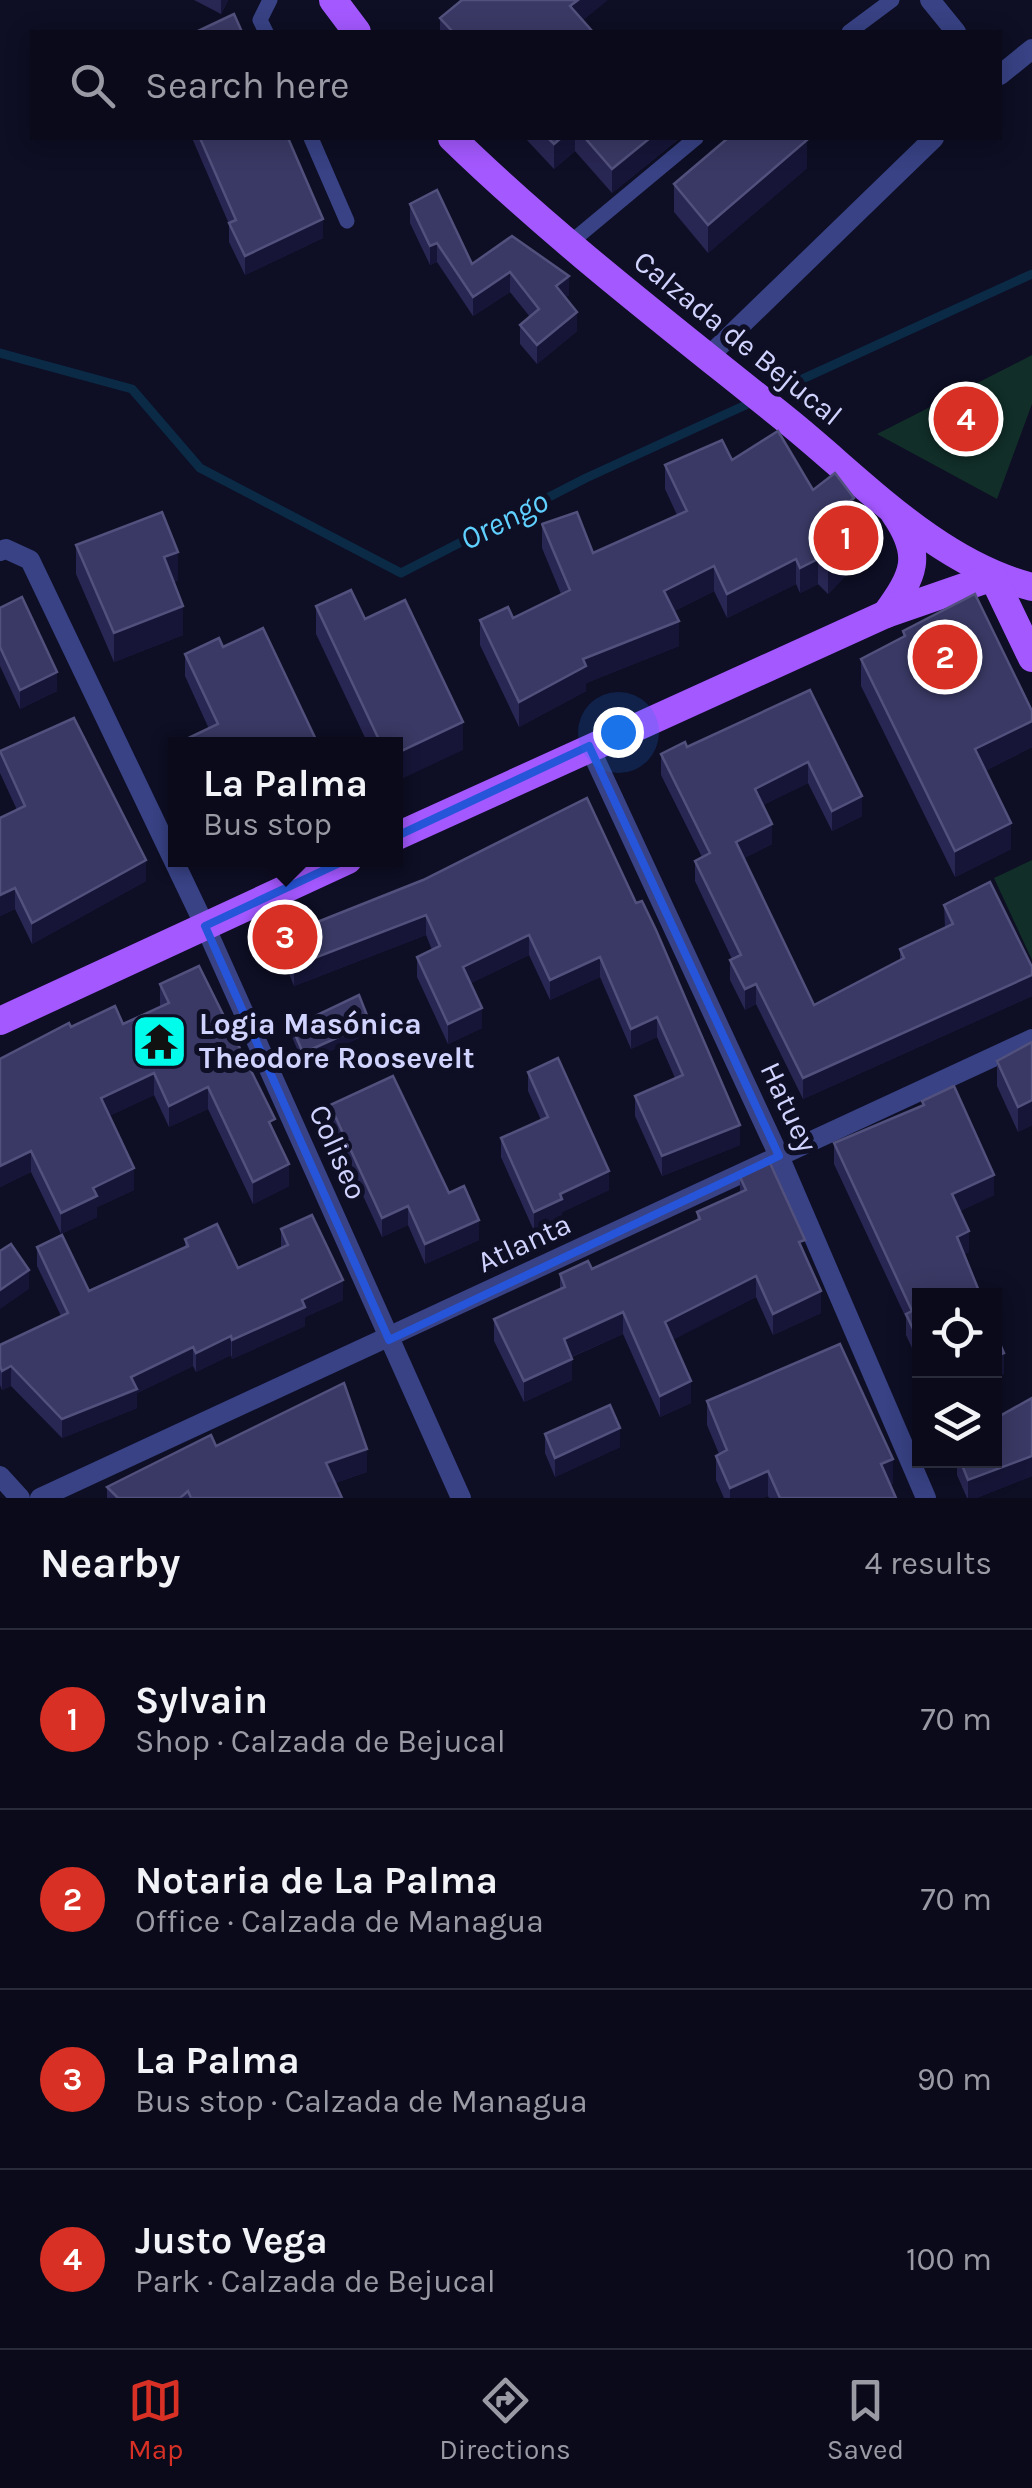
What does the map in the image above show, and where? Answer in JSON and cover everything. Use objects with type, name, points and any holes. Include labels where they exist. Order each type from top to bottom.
[{"type":"main road","points":[[333,0],[356,30]]},
{"type":"main road","name":"Calzada de Bejucal","points":[[454,140],[706,359],[888,504],[993,577]]},
{"type":"main road","points":[[886,614],[908,584],[914,557],[910,536],[888,504]]},
{"type":"main road","points":[[993,577],[1032,658]]},
{"type":"main road","points":[[403,833],[886,614],[993,577],[1032,586]]},
{"type":"main road","points":[[0,1021],[333,867]]},
{"type":"street","points":[[930,0],[954,30]]},
{"type":"street","points":[[1002,73],[1032,48]]},
{"type":"street","points":[[706,359],[932,140]]},
{"type":"street","name":"Coliseo","points":[[0,552],[6,549],[30,560],[168,850]]},
{"type":"street","name":"Hatuey","points":[[589,746],[779,1156],[926,1498]]},
{"type":"street","name":"Coliseo","points":[[176,867],[462,1498]]},
{"type":"street","name":"Atlanta","points":[[40,1498],[70,1481],[389,1340],[1032,1039]]},
{"type":"street","points":[[0,1476],[20,1498]]},
{"type":"lane","points":[[265,30],[260,20],[270,0]]},
{"type":"lane","points":[[852,30],[892,0]]},
{"type":"lane","points":[[312,140],[347,221]]},
{"type":"lane","points":[[571,242],[694,140]]},
{"type":"highlighted area","points":[[589,746],[779,1156],[389,1340],[205,926]]},
{"type":"green space","points":[[1032,355],[1032,404],[997,499],[877,434]]},
{"type":"green space","points":[[1032,860],[1032,960],[994,878]]},
{"type":"building","points":[[462,0],[578,0],[570,6],[591,30],[451,30],[440,18]]},
{"type":"building","points":[[234,14],[241,30],[200,30]]},
{"type":"building","points":[[201,140],[289,140],[323,219],[245,256],[229,223],[236,220]]},
{"type":"building","points":[[587,140],[648,140],[612,169]]},
{"type":"building","points":[[726,140],[807,140],[708,225],[674,184]]},
{"type":"building","points":[[437,190],[472,264],[512,236],[569,276],[556,286],[577,312],[537,345],[520,325],[539,309],[510,272],[473,297],[437,243],[430,246],[410,204]]},
{"type":"building","points":[[778,431],[813,490],[835,473],[854,498],[831,516],[856,540],[828,569],[818,559],[800,568],[796,559],[727,594],[714,566],[664,591],[679,621],[583,659],[586,666],[519,702],[480,620],[508,607],[513,618],[570,590],[542,524],[577,512],[593,553],[687,511],[665,465],[722,440],[732,460]]},
{"type":"building","points":[[162,512],[178,552],[164,557],[183,606],[114,633],[76,545]]},
{"type":"building","points":[[351,590],[365,619],[405,600],[463,722],[403,750],[403,737],[378,737],[316,606]]},
{"type":"building","points":[[975,594],[1032,711],[1032,721],[975,749],[1011,823],[955,851],[861,659],[905,636],[903,631]]},
{"type":"building","points":[[22,597],[57,672],[20,690],[0,647],[0,608]]},
{"type":"building","points":[[263,628],[315,737],[191,737],[218,724],[185,654],[219,638],[223,647]]},
{"type":"building","points":[[810,690],[862,796],[832,811],[808,762],[755,789],[772,824],[736,842],[814,1005],[904,958],[900,949],[953,924],[944,905],[990,882],[1032,967],[1032,975],[803,1078],[756,984],[745,989],[730,960],[741,955],[695,861],[710,853],[661,754],[685,742],[687,747]]},
{"type":"building","points":[[74,718],[146,860],[32,923],[15,888],[0,895],[0,818],[25,806],[0,751]]},
{"type":"building","points":[[587,798],[636,903],[642,901],[656,930],[740,1125],[662,1156],[635,1096],[683,1075],[657,1017],[631,1029],[600,957],[550,980],[529,935],[463,967],[482,1008],[448,1024],[417,957],[440,946],[426,915],[294,966],[282,936],[423,880]]},
{"type":"building","points":[[199,966],[275,1119],[269,1122],[289,1164],[253,1182],[208,1087],[169,1106],[154,1073],[101,1098],[134,1168],[93,1188],[97,1196],[61,1213],[31,1151],[0,1166],[0,1059],[69,1023],[71,1027],[115,1006],[123,1024],[169,1003],[160,984]]},
{"type":"building","points":[[359,995],[370,1023],[303,1053],[292,1027]]},
{"type":"building","points":[[1032,1042],[1032,1100],[1018,1107],[997,1061]]},
{"type":"building","points":[[558,1058],[609,1171],[560,1194],[562,1199],[534,1212],[501,1138],[548,1117],[528,1072]]},
{"type":"building","points":[[393,1076],[449,1193],[464,1186],[479,1220],[425,1244],[408,1206],[382,1218],[330,1105]]},
{"type":"building","points":[[954,1086],[994,1175],[952,1194],[969,1231],[957,1237],[978,1288],[912,1288],[912,1311],[834,1143],[924,1105],[922,1101]]},
{"type":"building","points":[[770,1163],[805,1240],[799,1242],[821,1291],[773,1314],[756,1276],[665,1322],[691,1381],[660,1396],[623,1312],[564,1339],[572,1359],[524,1381],[494,1319],[565,1287],[560,1274],[588,1261],[592,1269],[700,1219],[697,1212],[746,1190],[740,1177]]},
{"type":"building","points":[[312,1215],[343,1280],[302,1300],[305,1307],[196,1353],[193,1347],[131,1377],[137,1389],[62,1419],[11,1366],[2,1371],[0,1345],[68,1313],[37,1247],[62,1235],[89,1291],[188,1246],[185,1239],[217,1224],[238,1268],[288,1245],[281,1229]]},
{"type":"building","points":[[11,1244],[29,1270],[0,1290],[0,1251]]},
{"type":"building","points":[[840,1344],[893,1459],[881,1464],[896,1498],[780,1498],[768,1471],[730,1488],[716,1456],[727,1450],[707,1401]]},
{"type":"building","points":[[344,1383],[367,1449],[326,1463],[342,1498],[191,1498],[188,1491],[180,1498],[118,1498],[107,1487],[211,1435],[216,1446]]},
{"type":"building","points":[[1032,1398],[1032,1456],[1002,1467],[1002,1415]]},
{"type":"building","points":[[610,1405],[620,1428],[555,1458],[545,1434]]},
{"type":"building","points":[[963,1468],[1000,1468],[968,1480]]},
{"type":"waterway","name":"Orengo","points":[[0,353],[132,389],[200,468],[401,573],[586,478],[1032,274]]},
{"type":"place","name":"Justo Vega","points":[[966,419]]},
{"type":"place","name":"Sylvain","points":[[846,538]]},
{"type":"place","name":"Notaria de La Palma","points":[[945,657]]},
{"type":"place","name":"La Palma","points":[[285,937]]},
{"type":"place","name":"Logia Masónica Theodore Roosevelt","points":[[160,1041]]}]
